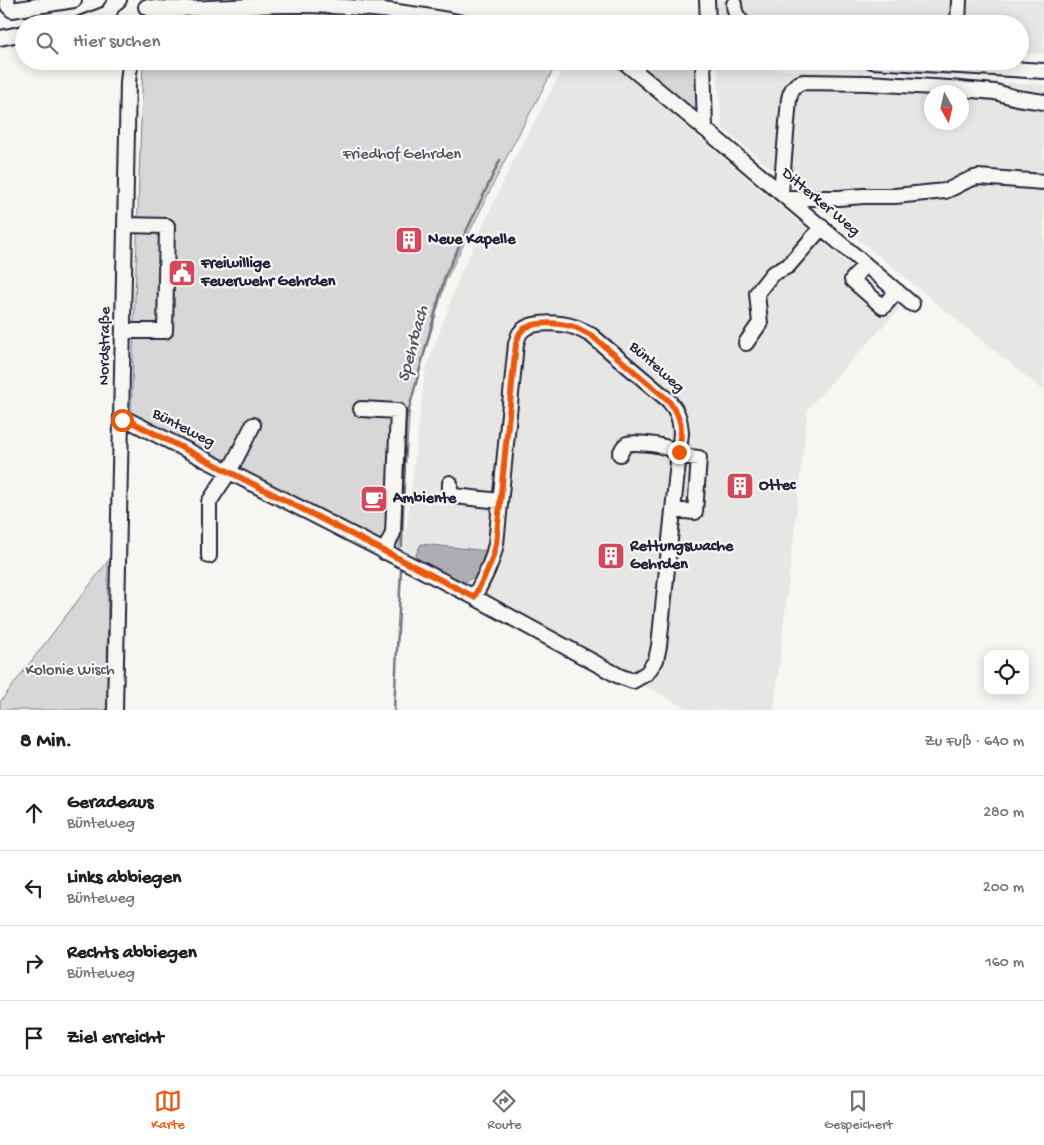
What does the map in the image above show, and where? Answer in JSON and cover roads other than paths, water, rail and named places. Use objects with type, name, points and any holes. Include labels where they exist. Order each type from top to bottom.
[{"type":"street","points":[[7,0],[8,6],[12,10],[74,0]]},
{"type":"street","points":[[110,15],[114,4],[119,0]]},
{"type":"street","points":[[707,0],[708,15]]},
{"type":"street","points":[[958,15],[959,0]]},
{"type":"street","points":[[142,3],[160,9],[296,5],[382,10],[422,15]]},
{"type":"street","points":[[142,3],[148,11],[148,15]]},
{"type":"street","points":[[734,4],[737,15]]},
{"type":"street","points":[[178,15],[207,8]]},
{"type":"street","points":[[0,38],[15,36]]},
{"type":"street","name":"Nordstraße","points":[[115,710],[128,70]]},
{"type":"street","name":"Ditterker Weg","points":[[634,70],[912,304]]},
{"type":"street","points":[[703,70],[705,129]]},
{"type":"street","points":[[1029,70],[1044,71]]},
{"type":"street","points":[[1044,102],[995,92],[950,88],[868,83],[798,83],[791,90],[789,98],[784,195],[839,198],[895,196],[945,191],[968,179],[978,177],[1044,182]]},
{"type":"street","points":[[123,331],[165,331],[166,226],[125,225]]},
{"type":"street","points":[[746,343],[760,324],[757,293],[772,274],[788,266],[822,227]]},
{"type":"street","points":[[865,264],[852,280],[883,307],[897,291]]},
{"type":"street","name":"Bünteweg","points":[[122,420],[128,420],[474,597],[619,676],[633,681],[647,673],[656,660],[659,646],[682,433],[681,421],[676,410],[668,400],[591,335],[576,328],[558,324],[527,326],[520,333],[516,344],[494,558],[474,597]]},
{"type":"street","points":[[361,409],[398,411],[393,533],[384,552]]},
{"type":"street","points":[[209,556],[209,502],[229,472],[253,426]]},
{"type":"street","points":[[620,454],[628,443],[665,447],[679,454],[699,458],[695,512],[673,510]]},
{"type":"street","points":[[450,483],[450,491],[454,496],[500,501]]},
{"type":"waterway","name":"Spehrbach","points":[[402,546],[406,420],[445,276],[500,160]]},
{"type":"waterway","name":"Spehrbach","points":[[394,710],[401,570]]},
{"type":"place","name":"Neue Kapelle","points":[[409,240]]},
{"type":"place","name":"Freiwillige Feuerwehr Gehrden","points":[[182,273]]},
{"type":"place","name":"Ottec","points":[[740,486]]},
{"type":"place","name":"Ambiente","points":[[374,499]]},
{"type":"place","name":"Rettungswache Gehrden","points":[[611,556]]},
{"type":"park label","name":"Friedhof Gehrden","points":[[402,155]]},
{"type":"park label","name":"Kolonie Wisch","points":[[70,671]]}]
